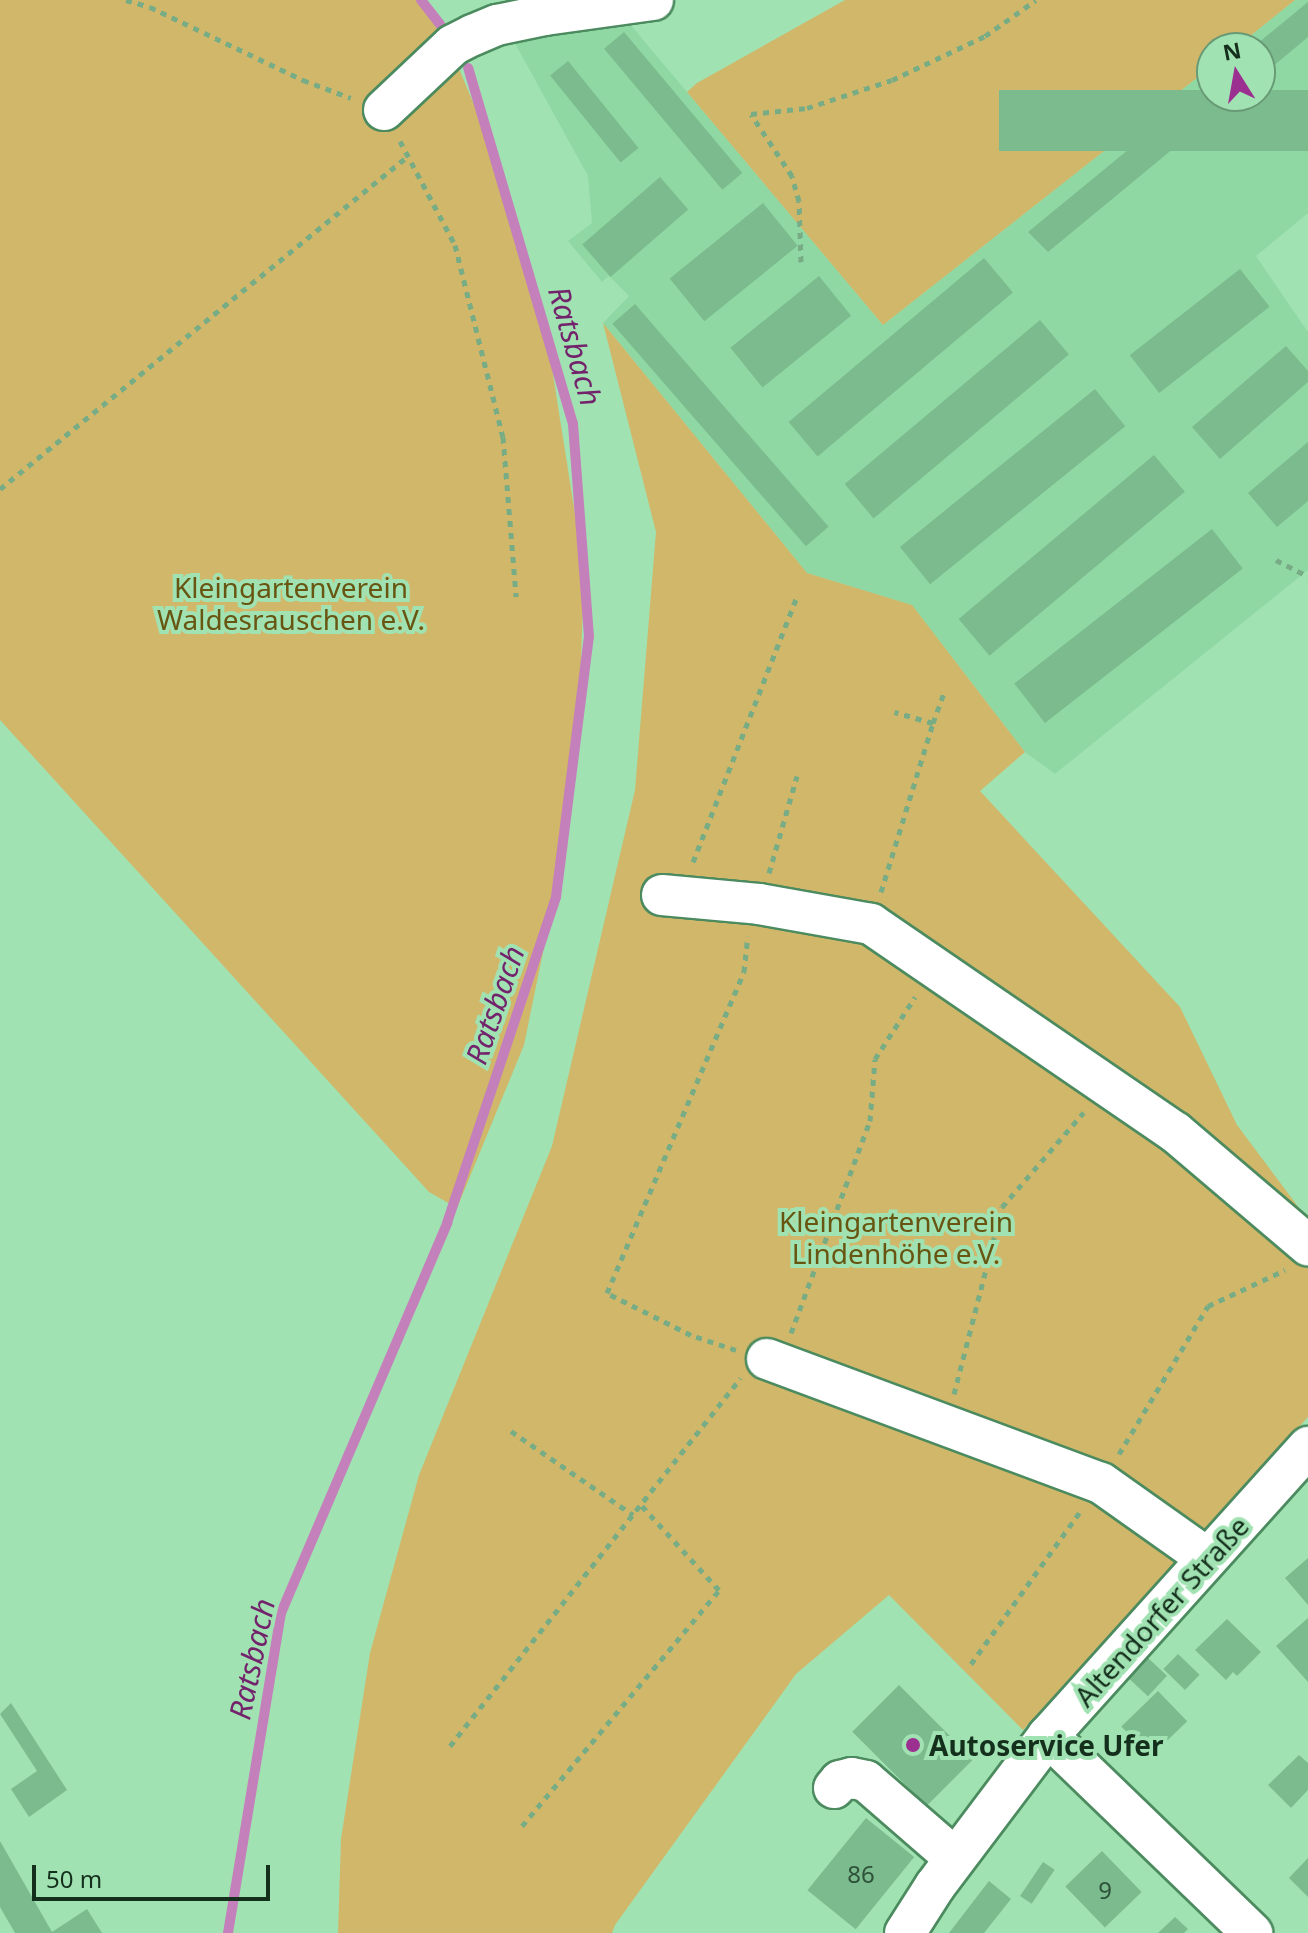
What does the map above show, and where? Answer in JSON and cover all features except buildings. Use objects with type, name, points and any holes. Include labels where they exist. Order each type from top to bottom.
[{"type":"street","points":[[384,110],[453,45],[497,25],[653,0]]},
{"type":"street","points":[[671,896],[755,904],[871,924],[1175,1132],[1301,1256]]},
{"type":"street","points":[[773,1362],[1101,1483],[1207,1558]]},
{"type":"street","name":"Altendorfer Straße","points":[[905,1933],[955,1858],[1048,1736],[1308,1447]]},
{"type":"street","points":[[1048,1736],[1252,1933]]},
{"type":"street","points":[[834,1788],[840,1781],[852,1778],[866,1781],[955,1858]]},
{"type":"path","points":[[126,0],[150,7],[303,80],[384,110],[455,245],[503,437],[516,596]]},
{"type":"path","points":[[801,262],[799,201],[792,176],[751,114],[807,108],[892,80],[985,36],[1036,0]]},
{"type":"path","points":[[0,489],[408,156]]},
{"type":"path","points":[[1276,560],[1308,576]]},
{"type":"path","points":[[671,896],[797,596]]},
{"type":"path","points":[[871,924],[945,690]]},
{"type":"path","points":[[895,712],[933,723]]},
{"type":"path","points":[[773,1362],[691,1335],[607,1293],[744,972],[755,904],[797,776]]},
{"type":"path","points":[[773,1362],[870,1121],[875,1059],[934,968]]},
{"type":"path","points":[[946,1426],[1002,1207],[1107,1084]]},
{"type":"path","points":[[971,1664],[1101,1483],[1208,1306],[1301,1256]]},
{"type":"path","points":[[450,1746],[748,1369],[773,1362]]},
{"type":"path","points":[[511,1431],[633,1515]]},
{"type":"path","points":[[522,1826],[719,1590],[641,1505]]},
{"type":"shaded area","points":[[1295,0],[1308,0],[1308,213],[1256,256],[1308,332],[1308,570],[1055,774],[1025,752],[912,605],[807,573],[603,323],[629,296],[609,276],[602,282],[568,241],[592,223],[588,176],[512,38],[624,17],[883,325],[1196,79],[1196,112],[1276,112],[1276,32],[1255,32]]},
{"type":"green space","name":"Kleingartenverein Waldesrauschen e.V.","points":[[0,0],[420,0],[455,59],[496,158],[551,362],[584,571],[579,721],[561,864],[524,1045],[457,1208],[429,1192],[0,720]]},
{"type":"green space","points":[[845,0],[1295,0],[1255,32],[1196,32],[1196,79],[883,325],[687,92],[697,83]]},
{"type":"green space","name":"Kleingartenverein Lindenhöhe e.V.","points":[[603,323],[807,573],[912,605],[1025,752],[980,791],[1180,1007],[1237,1125],[1308,1220],[1308,1417],[1023,1730],[889,1595],[796,1674],[612,1933],[338,1933],[341,1839],[370,1653],[419,1475],[552,1146],[635,790],[656,532]]},
{"type":"waterway","name":"Ratsbach","points":[[421,0],[440,24]]},
{"type":"waterway","name":"Ratsbach","points":[[228,1933],[281,1613],[447,1223],[556,897],[589,637],[573,424],[468,68]]},
{"type":"place","name":"Autoservice Ufer","points":[[913,1745]]}]
